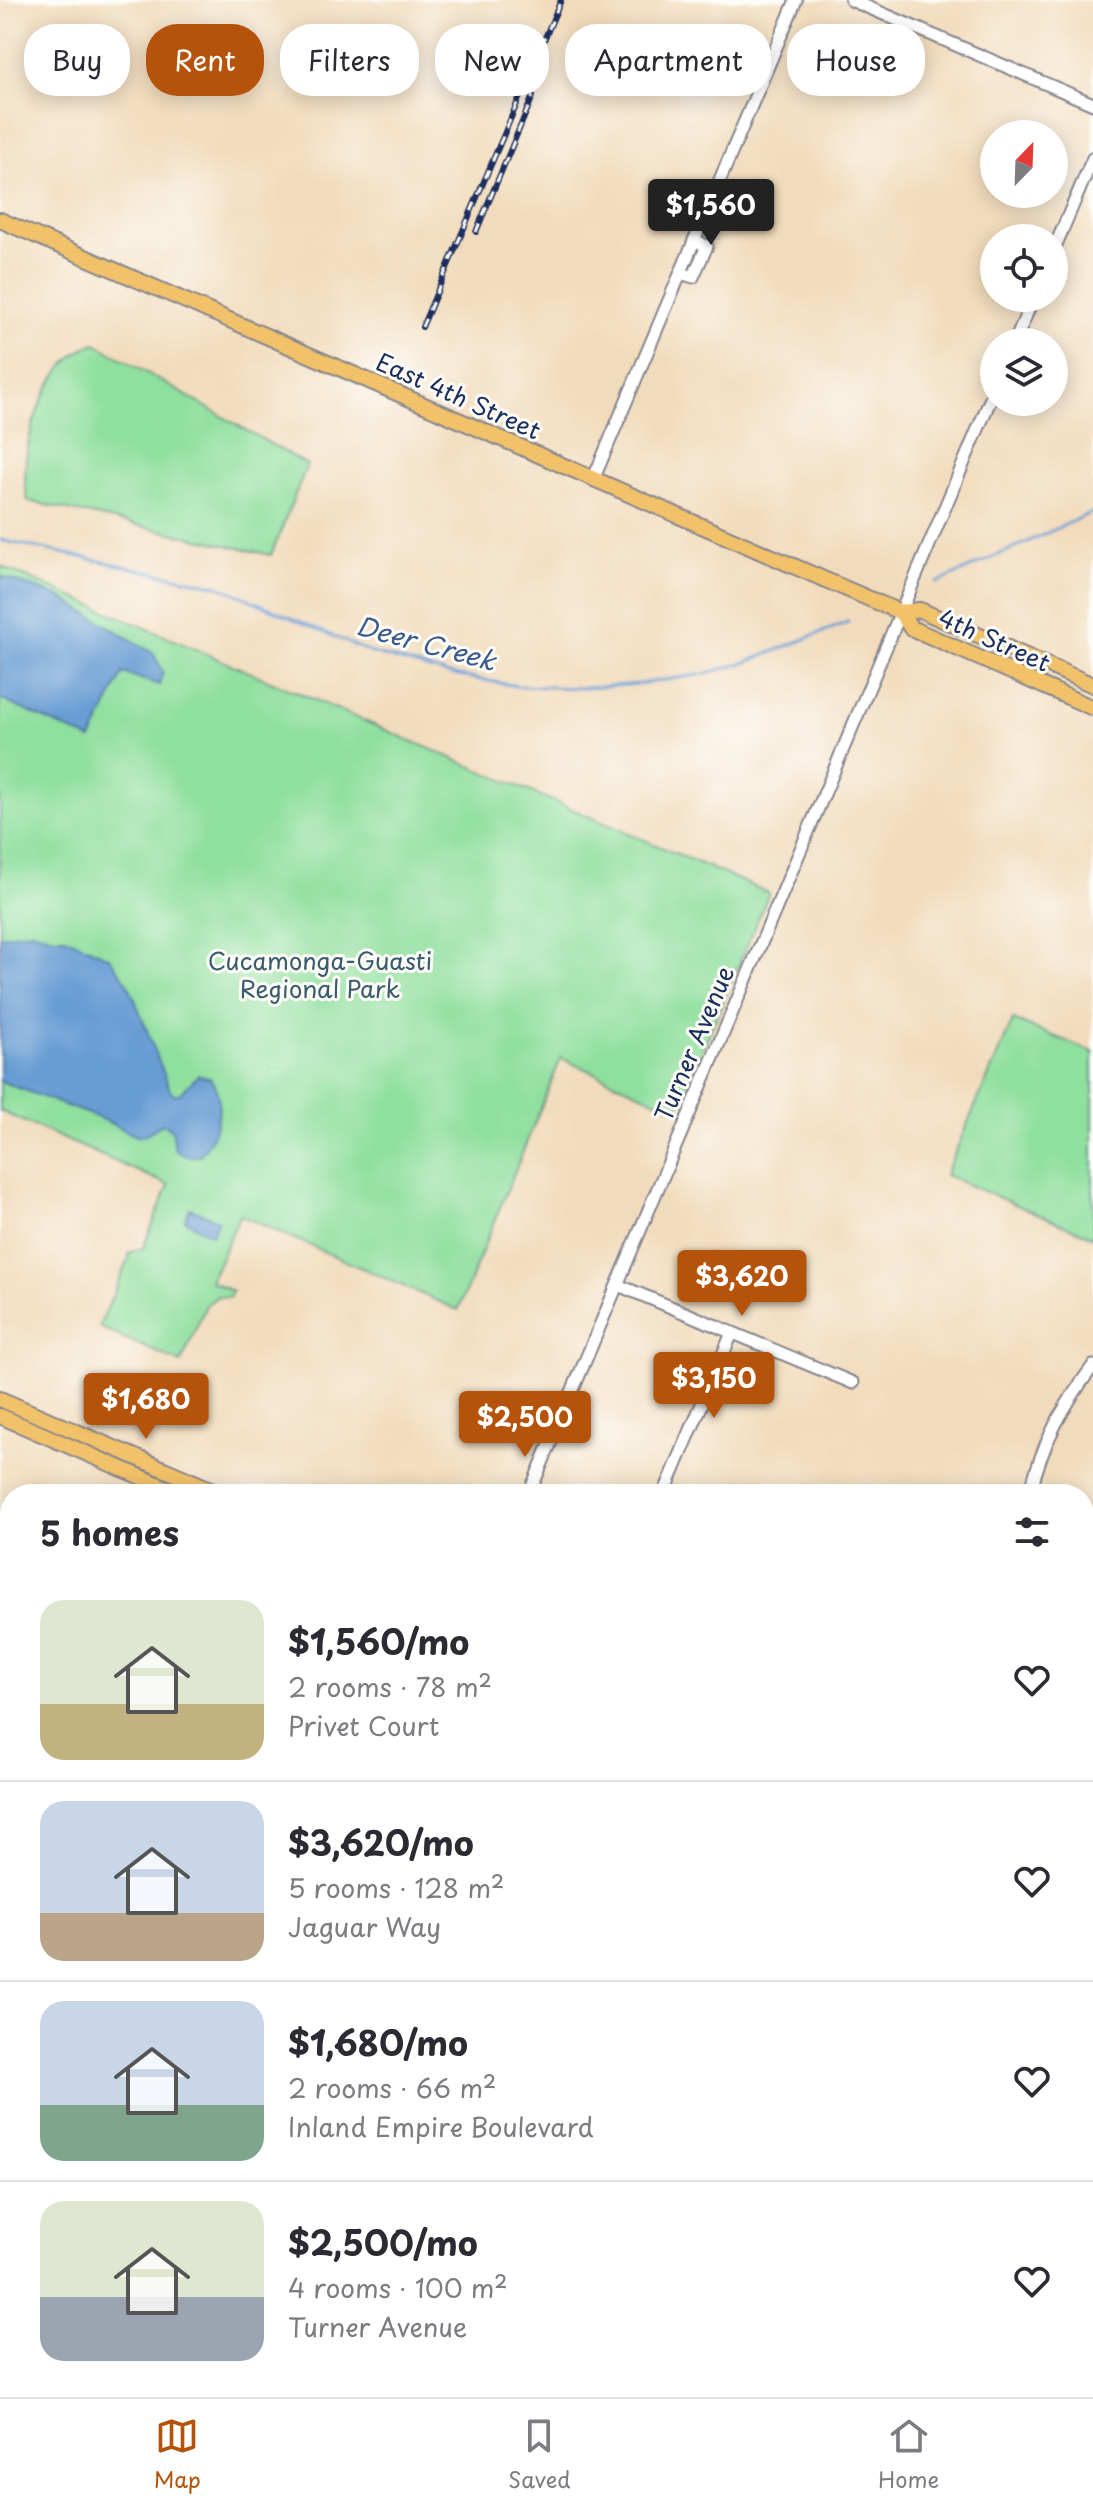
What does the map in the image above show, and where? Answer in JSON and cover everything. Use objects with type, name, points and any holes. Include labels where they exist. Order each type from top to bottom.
[{"type":"main road","name":"East 4th Street","points":[[0,220],[900,612]]},
{"type":"main road","name":"4th Street","points":[[1093,685],[920,610],[900,612],[911,628],[1093,708]]},
{"type":"main road","points":[[0,1399],[199,1484]]},
{"type":"main road","points":[[0,1416],[157,1484]]},
{"type":"street","points":[[593,480],[796,0]]},
{"type":"street","points":[[851,0],[1093,104]]},
{"type":"street","points":[[1065,224],[1093,158]]},
{"type":"street","name":"Turner Avenue","points":[[533,1484],[983,416]]},
{"type":"street","points":[[618,1285],[853,1383]]},
{"type":"street","points":[[668,1484],[732,1333]]},
{"type":"street","points":[[1033,1484],[1055,1422],[1093,1366]]},
{"type":"green space","points":[[95,343],[307,465],[271,555],[28,501],[26,457],[38,410],[61,369],[77,353]]},
{"type":"green space","name":"Cucamonga-Guasti Regional Park","points":[[0,566],[769,893],[677,1110],[561,1058],[458,1310],[240,1215],[210,1281],[232,1291],[229,1297],[218,1296],[206,1305],[181,1363],[99,1327],[129,1253],[143,1248],[169,1185],[0,1111]]},
{"type":"green space","points":[[1013,1020],[1093,1052],[1093,1237],[945,1175]]},
{"type":"water","points":[[0,576],[60,597],[153,653],[163,672],[159,685],[123,673],[91,740],[0,699]]},
{"type":"water","points":[[31,931],[65,937],[109,957],[127,982],[174,1094],[180,1094],[198,1075],[210,1078],[218,1097],[218,1118],[211,1139],[199,1156],[186,1156],[175,1150],[173,1133],[163,1124],[143,1136],[136,1136],[104,1120],[0,1081],[0,936]]},
{"type":"water","points":[[190,1208],[218,1220],[212,1235],[185,1220]]},
{"type":"waterway","name":"Deer Creek","points":[[937,583],[1093,512]]},
{"type":"waterway","name":"Deer Creek","points":[[0,540],[219,586],[369,652],[448,674],[517,686],[584,688],[639,684],[704,674],[747,662],[848,622]]},
{"type":"railway","points":[[422,327],[561,0]]},
{"type":"railway","points":[[476,232],[533,96]]}]
